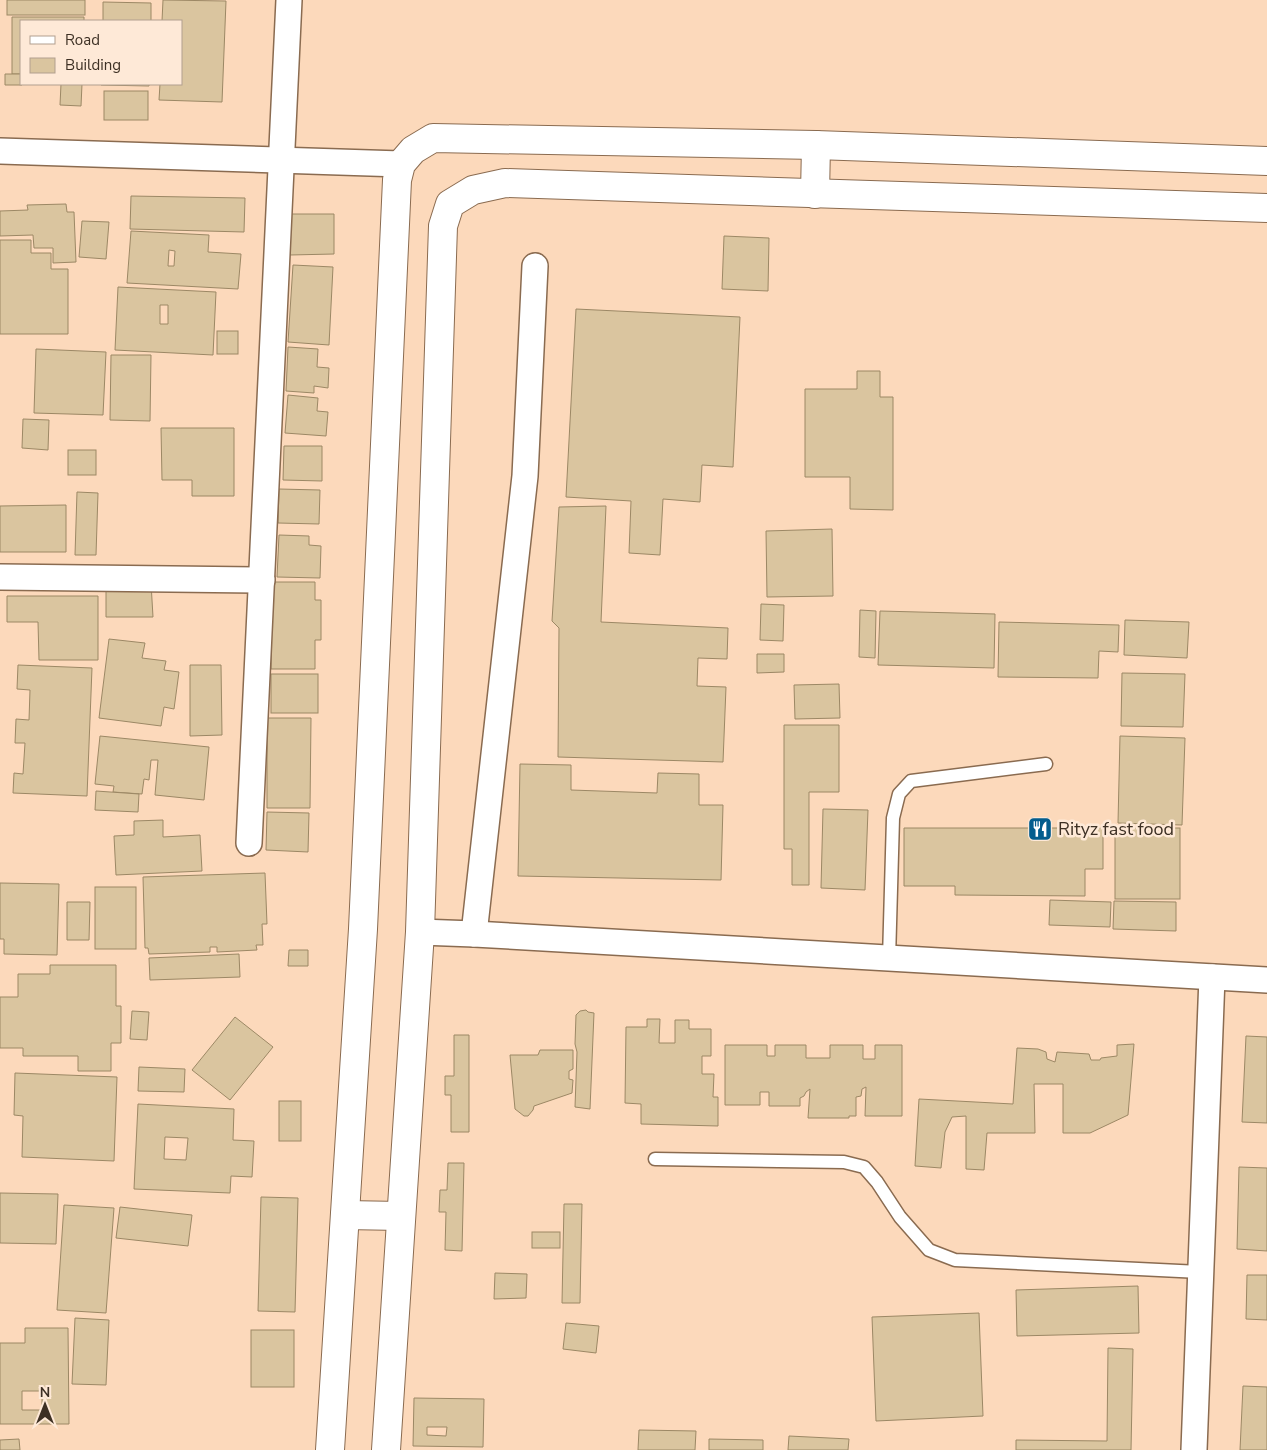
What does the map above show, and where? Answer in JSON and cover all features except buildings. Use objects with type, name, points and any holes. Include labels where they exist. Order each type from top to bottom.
[{"type":"street","points":[[249,844],[288,0]]},
{"type":"street","points":[[330,1450],[362,929],[397,180],[401,164],[413,150],[432,138],[816,145],[1267,161]]},
{"type":"street","points":[[815,194],[816,145]]},
{"type":"street","points":[[0,151],[401,164]]},
{"type":"street","points":[[386,1450],[420,932],[443,226],[450,204],[473,190],[505,183],[1267,208]]},
{"type":"street","points":[[474,934],[525,476],[535,266]]},
{"type":"street","points":[[0,577],[262,580]]},
{"type":"street","points":[[420,932],[1267,980]]},
{"type":"street","points":[[1194,1450],[1212,978]]},
{"type":"street","points":[[344,1215],[401,1216]]},
{"type":"lane","points":[[889,959],[893,818],[899,794],[911,781],[1046,764]]},
{"type":"lane","points":[[655,1158],[844,1162],[864,1167],[878,1182],[900,1218],[929,1250],[956,1260],[1200,1272]]},
{"type":"place","name":"Rityz fast food","points":[[1040,829]]}]
